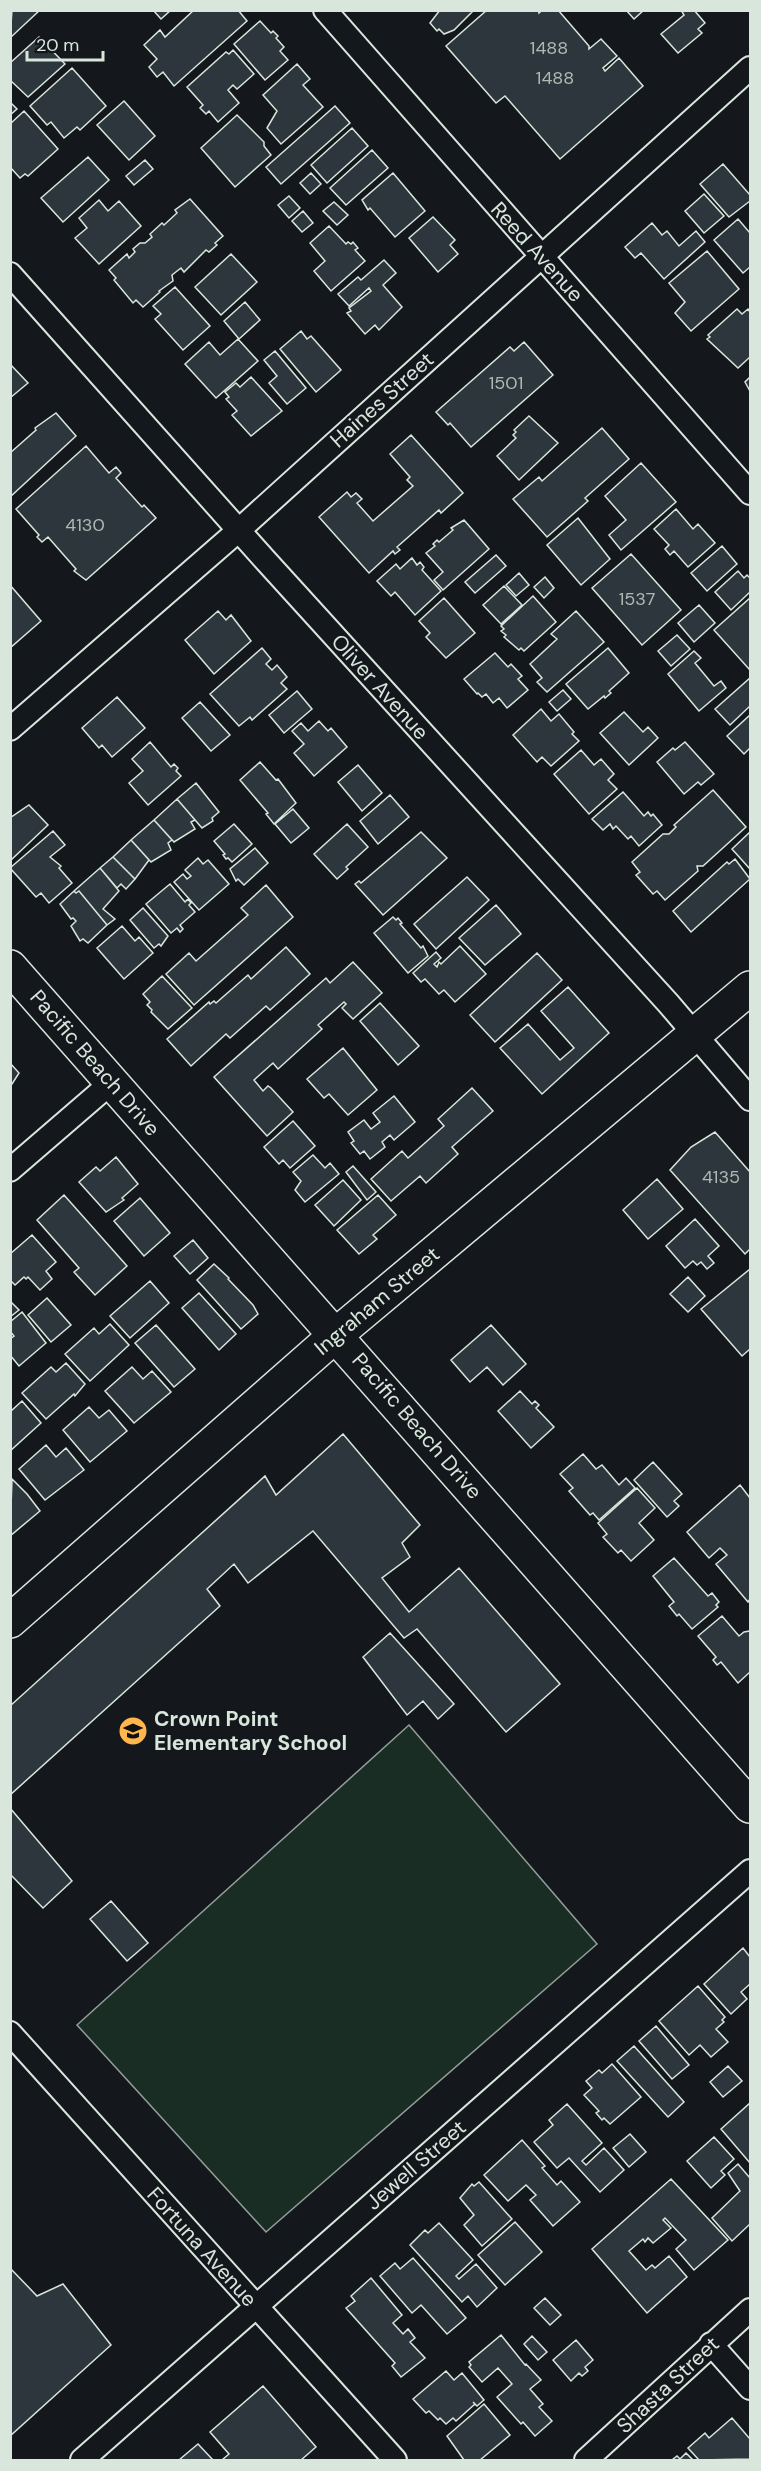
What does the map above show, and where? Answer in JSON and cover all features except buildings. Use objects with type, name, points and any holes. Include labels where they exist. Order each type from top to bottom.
[{"type":"street","name":"Reed Avenue","points":[[325,10],[750,493]]},
{"type":"street","name":"Haines Street","points":[[10,729],[238,530],[750,68]]},
{"type":"street","name":"Oliver Avenue","points":[[10,274],[238,530],[696,1035],[750,1099]]},
{"type":"street","name":"Pacific Beach Drive","points":[[10,967],[337,1334],[750,1806]]},
{"type":"street","name":"Ingraham Street","points":[[10,1621],[337,1334],[750,988]]},
{"type":"street","points":[[10,1170],[112,1082]]},
{"type":"street","name":"Jewell Street","points":[[82,2460],[750,1870]]},
{"type":"street","name":"Fortuna Avenue","points":[[10,2032],[395,2460]]},
{"type":"street","name":"Shasta Street","points":[[586,2460],[750,2310]]},
{"type":"street","points":[[711,2344],[750,2388]]},
{"type":"green space","points":[[409,1725],[597,1944],[266,2232],[77,2025]]},
{"type":"place","name":"Crown Point Elementary School","points":[[133,1731]]}]
